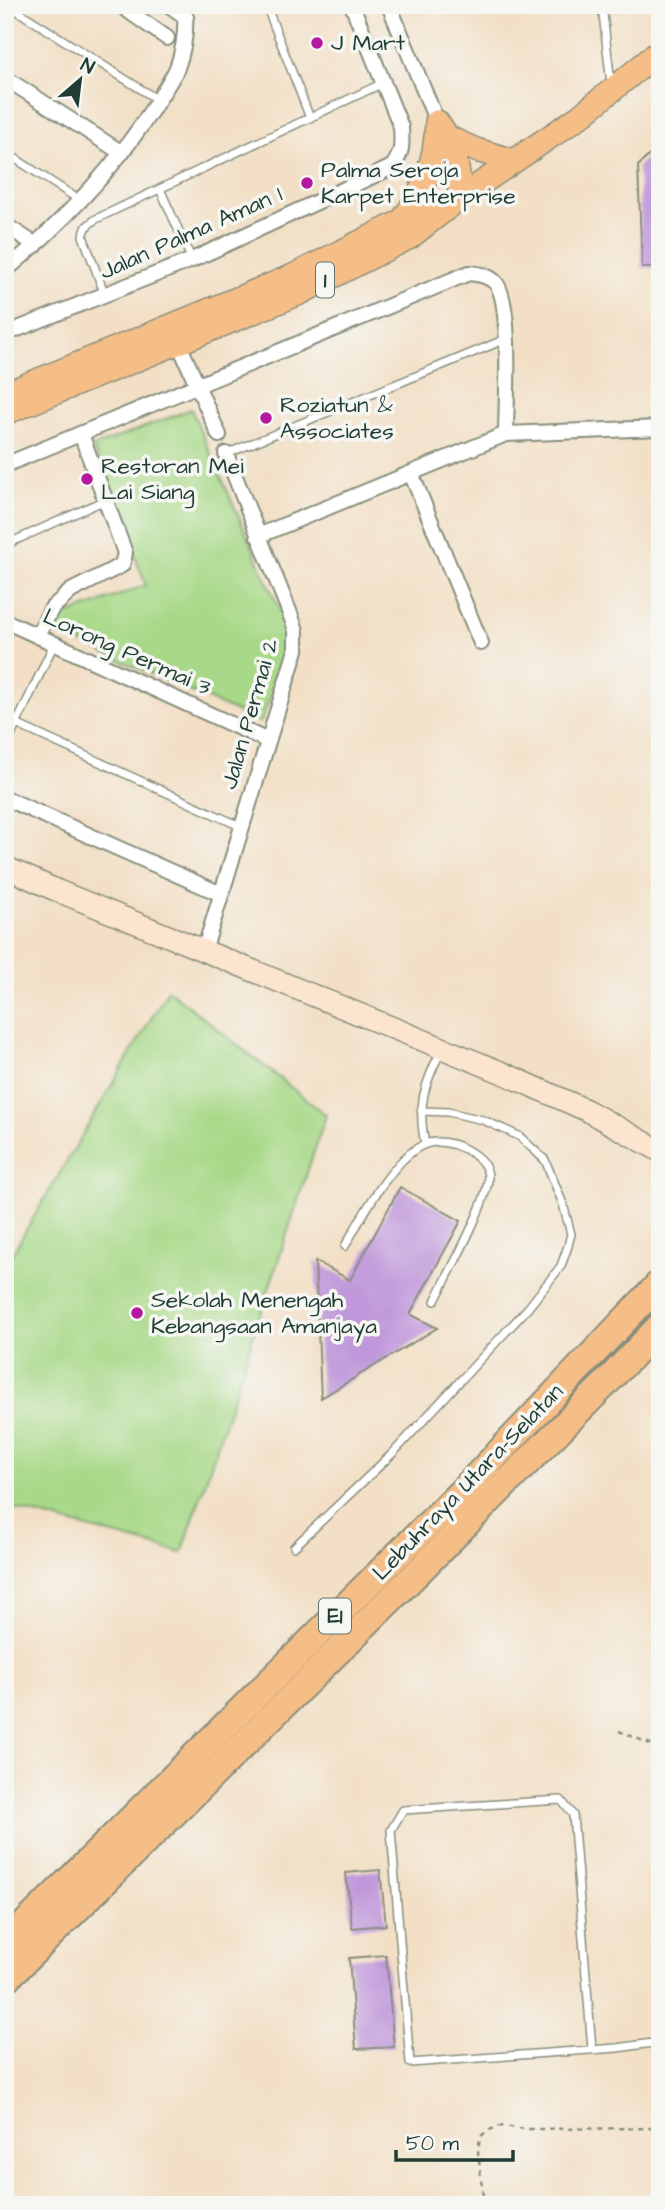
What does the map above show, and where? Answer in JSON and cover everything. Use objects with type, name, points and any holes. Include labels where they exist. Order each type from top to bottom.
[{"type":"highway","name":"Lebuhraya Utara–Selatan","points":[[5,1944],[470,1483],[660,1283]]},
{"type":"highway","name":"Lebuhraya Utara–Selatan","points":[[5,1980],[412,1578],[660,1326]]},
{"type":"main road","name":"1","points":[[5,394],[300,293],[410,237],[461,198],[579,117],[660,51]]},
{"type":"main road","points":[[442,130],[476,150],[514,161]]},
{"type":"main road","points":[[442,130],[454,147],[461,198]]},
{"type":"main road","points":[[402,221],[422,191],[442,130]]},
{"type":"main road","name":"1","points":[[5,413],[175,334],[402,221],[461,198]]},
{"type":"main road","points":[[5,867],[586,1110],[660,1151]]},
{"type":"street","points":[[120,5],[167,38]]},
{"type":"street","points":[[5,271],[81,201],[122,153],[158,100],[176,69],[182,51],[185,11],[169,5]]},
{"type":"street","points":[[352,5],[383,83]]},
{"type":"street","points":[[389,5],[442,130]]},
{"type":"street","points":[[5,78],[122,153]]},
{"type":"street","name":"Jalan Palma Aman 1","points":[[5,334],[192,260],[393,167],[400,157],[401,127],[383,83]]},
{"type":"street","points":[[5,225],[36,245]]},
{"type":"street","points":[[5,465],[469,273],[483,274],[496,283],[503,299],[506,320],[506,434]]},
{"type":"street","points":[[175,334],[219,435]]},
{"type":"street","points":[[258,536],[506,434],[660,428]]},
{"type":"street","points":[[37,636],[52,608],[71,591],[122,565],[125,553],[81,434]]},
{"type":"street","name":"Jalan Permai 2","points":[[204,951],[296,650],[296,630],[226,454]]},
{"type":"street","points":[[411,473],[481,643]]},
{"type":"street","name":"Lorong Permai 3","points":[[5,621],[268,741]]},
{"type":"street","points":[[5,798],[221,894]]},
{"type":"lane","points":[[8,5],[158,100]]},
{"type":"lane","points":[[266,5],[310,118]]},
{"type":"lane","points":[[602,5],[612,91]]},
{"type":"lane","points":[[106,295],[83,236],[86,226],[383,83]]},
{"type":"lane","points":[[5,152],[81,201]]},
{"type":"lane","points":[[160,189],[192,260]]},
{"type":"lane","points":[[226,454],[506,339]]},
{"type":"lane","points":[[5,545],[105,499]]},
{"type":"lane","points":[[5,748],[54,644]]},
{"type":"lane","points":[[5,719],[242,827]]},
{"type":"lane","points":[[425,1144],[421,1111],[423,1094],[442,1048]]},
{"type":"lane","points":[[294,1547],[393,1452],[528,1308],[561,1266],[568,1246],[571,1234],[563,1204],[545,1160],[519,1136],[483,1120],[448,1112],[421,1111]]},
{"type":"lane","points":[[345,1246],[370,1202],[394,1170],[414,1151],[425,1144],[450,1143],[467,1150],[482,1161],[488,1176],[472,1224],[435,1301]]},
{"type":"lane","points":[[592,2049],[573,1815],[561,1800],[403,1810],[391,1830],[410,2063],[592,2049],[660,2042]]},
{"type":"path","points":[[619,1731],[660,1748]]},
{"type":"path","points":[[484,2205],[478,2151],[480,2137],[487,2131],[500,2126],[529,2129],[660,2128]]},
{"type":"green space","points":[[191,409],[291,635],[261,723],[59,633],[54,620],[146,585],[93,447]]},
{"type":"green space","name":"Sekolah Menengah Kebangsaan Amanjaya","points":[[168,990],[326,1115],[182,1553],[5,1506],[5,1266]]},
{"type":"building","points":[[660,145],[660,267],[642,268],[638,166]]},
{"type":"building","points":[[400,1187],[461,1221],[410,1314],[437,1328],[321,1398],[315,1261],[350,1280]]},
{"type":"building","points":[[380,1870],[386,1925],[352,1928],[346,1873]]},
{"type":"building","points":[[386,1955],[394,2047],[356,2049],[349,1958]]},
{"type":"place","name":"J Mart","points":[[317,43]]},
{"type":"place","name":"Palma Seroja Karpet Enterprise","points":[[307,183]]},
{"type":"place","name":"Roziatun & Associates","points":[[266,418]]},
{"type":"place","name":"Restoran Mei Lai Siang","points":[[87,479]]},
{"type":"place","name":"Sekolah Menengah Kebangsaan Amanjaya","points":[[137,1313]]}]
